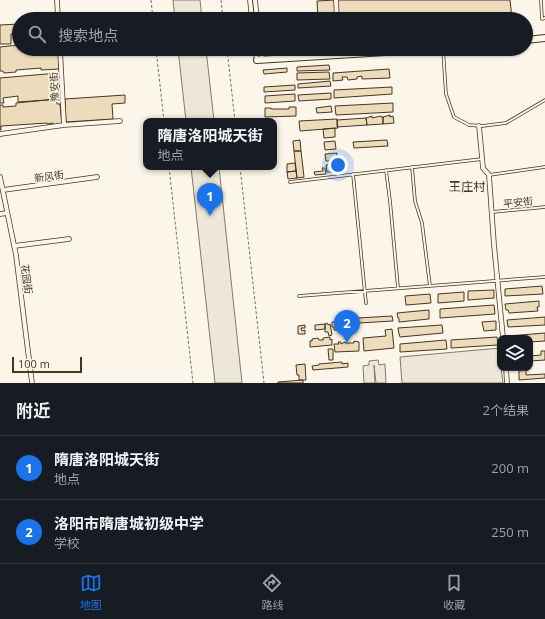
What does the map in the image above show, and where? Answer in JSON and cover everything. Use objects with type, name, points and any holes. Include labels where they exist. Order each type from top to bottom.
[{"type":"street","points":[[57,0],[58,12]]},
{"type":"street","points":[[250,0],[251,12]]},
{"type":"street","points":[[255,0],[256,12]]},
{"type":"street","points":[[336,0],[337,12]]},
{"type":"street","points":[[533,39],[545,38]]},
{"type":"street","points":[[533,43],[545,42]]},
{"type":"street","name":"豫安街","points":[[60,56],[64,125]]},
{"type":"street","points":[[259,59],[293,56]]},
{"type":"street","points":[[0,134],[64,125],[120,121]]},
{"type":"street","points":[[479,126],[483,168],[489,175],[503,335]]},
{"type":"street","name":"新风街","points":[[3,190],[98,177]]},
{"type":"street","name":"花园街","points":[[0,180],[14,246],[32,383]]},
{"type":"street","points":[[0,214],[7,213]]},
{"type":"street","points":[[14,246],[69,239]]},
{"type":"street","points":[[506,371],[507,383]]},
{"type":"lane","points":[[541,0],[542,19],[545,18]]},
{"type":"lane","points":[[443,56],[446,94],[454,117],[469,125],[479,126],[506,123],[545,100]]},
{"type":"lane","points":[[290,182],[482,159]]},
{"type":"lane","points":[[412,167],[416,201],[422,223],[430,286]]},
{"type":"lane","points":[[489,175],[545,167]]},
{"type":"lane","points":[[386,170],[398,288]]},
{"type":"lane","points":[[353,174],[366,303]]},
{"type":"lane","name":"平安街","points":[[492,212],[545,207]]},
{"type":"lane","points":[[298,296],[545,276]]},
{"type":"path","points":[[151,0],[152,12]]},
{"type":"path","points":[[221,0],[222,12]]},
{"type":"path","points":[[157,56],[164,118]]},
{"type":"path","points":[[228,56],[235,118]]},
{"type":"path","points":[[169,170],[193,383]]},
{"type":"path","points":[[240,170],[264,383]]},
{"type":"shaded area","points":[[173,0],[200,0],[201,12],[174,12]]},
{"type":"shaded area","points":[[179,56],[207,56],[214,118],[186,118]]},
{"type":"shaded area","points":[[191,170],[219,170],[242,383],[215,383]]},
{"type":"shaded area","points":[[497,348],[497,371],[501,371],[503,383],[402,383],[400,357]]},
{"type":"shaded area","points":[[378,360],[379,365],[385,364],[386,383],[376,383],[374,365],[375,383],[364,383],[363,366],[369,365],[369,361]]},
{"type":"building","points":[[335,0],[336,12],[318,12],[317,1]]},
{"type":"building","points":[[337,0],[510,0],[511,12],[338,12]]},
{"type":"building","points":[[12,24],[11,44],[0,44],[0,25]]},
{"type":"building","points":[[12,46],[12,56],[58,56],[59,69],[41,70],[41,68],[16,70],[16,72],[4,73],[3,71],[0,71],[0,47]]},
{"type":"building","points":[[329,65],[330,70],[297,71],[297,67]]},
{"type":"building","points":[[287,68],[287,72],[264,74],[263,70]]},
{"type":"building","points":[[389,69],[390,78],[362,79],[362,76],[357,77],[357,79],[348,80],[347,77],[342,77],[343,80],[333,81],[333,73]]},
{"type":"building","points":[[329,72],[330,79],[297,80],[297,73]]},
{"type":"building","points":[[58,73],[61,99],[18,102],[18,96],[3,98],[4,103],[0,103],[0,78]]},
{"type":"building","points":[[330,81],[331,86],[298,88],[298,84]]},
{"type":"building","points":[[295,85],[295,90],[264,92],[264,87]]},
{"type":"building","points":[[392,87],[392,94],[334,98],[334,90]]},
{"type":"building","points":[[331,93],[331,99],[299,101],[298,95]]},
{"type":"building","points":[[295,94],[295,101],[265,103],[265,96]]},
{"type":"building","points":[[125,95],[125,103],[112,104],[113,119],[66,122],[65,99]]},
{"type":"building","points":[[57,99],[57,104],[60,104],[62,125],[53,126],[53,123],[47,123],[1,126],[0,130],[0,105],[3,105],[3,107],[16,106],[16,103]]},
{"type":"building","points":[[393,103],[393,112],[336,115],[335,106]]},
{"type":"building","points":[[331,106],[332,112],[317,113],[316,108]]},
{"type":"building","points":[[289,107],[296,107],[296,116],[265,117],[265,108],[289,109]]},
{"type":"building","points":[[390,115],[390,117],[393,116],[394,123],[383,124],[383,117]]},
{"type":"building","points":[[372,116],[372,118],[383,117],[383,124],[367,125],[366,118]]},
{"type":"building","points":[[366,118],[367,125],[337,127],[337,120]]},
{"type":"building","points":[[337,119],[338,128],[300,131],[299,121]]},
{"type":"building","points":[[335,128],[335,137],[324,138],[323,129]]},
{"type":"building","points":[[300,140],[301,151],[294,151],[293,141]]},
{"type":"building","points":[[387,140],[388,146],[354,148],[353,142]]},
{"type":"building","points":[[335,141],[336,149],[325,150],[324,142]]},
{"type":"building","points":[[294,151],[301,151],[304,177],[297,178]]},
{"type":"building","points":[[337,153],[337,161],[326,161],[325,154]]},
{"type":"building","points":[[295,163],[296,171],[287,172],[287,164]]},
{"type":"building","points":[[337,164],[338,172],[327,172],[326,165]]},
{"type":"building","points":[[322,168],[325,168],[326,174],[315,175],[314,172],[323,171]]},
{"type":"building","points":[[296,171],[297,178],[288,179],[287,172]]},
{"type":"building","points":[[542,286],[543,294],[505,296],[505,289]]},
{"type":"building","points":[[494,290],[494,298],[468,300],[468,291]]},
{"type":"building","points":[[464,292],[464,301],[438,303],[438,294]]},
{"type":"building","points":[[430,294],[431,303],[406,305],[405,296]]},
{"type":"building","points":[[539,301],[539,307],[537,307],[538,311],[509,313],[508,310],[506,310],[505,304]]},
{"type":"building","points":[[494,305],[495,314],[440,318],[440,309]]},
{"type":"building","points":[[429,310],[429,319],[399,322],[397,313]]},
{"type":"building","points":[[392,316],[393,321],[359,323],[358,318]]},
{"type":"building","points":[[545,317],[545,325],[508,327],[507,320]]},
{"type":"building","points":[[357,320],[356,329],[346,330],[346,326],[343,326],[343,330],[334,330],[334,327],[332,327],[332,322]]},
{"type":"building","points":[[496,321],[496,330],[484,331],[482,322]]},
{"type":"building","points":[[327,323],[328,325],[330,324],[332,335],[329,336],[328,332],[325,332],[325,324]]},
{"type":"building","points":[[325,324],[325,329],[315,330],[315,325]]},
{"type":"building","points":[[305,325],[305,328],[301,328],[302,331],[305,330],[305,334],[298,334],[298,326]]},
{"type":"building","points":[[442,325],[443,333],[400,337],[398,328]]},
{"type":"building","points":[[392,329],[394,348],[364,351],[363,338],[386,336],[385,330]]},
{"type":"building","points":[[545,333],[545,341],[533,342],[533,335],[520,335]]},
{"type":"building","points":[[330,337],[330,340],[332,339],[332,345],[310,347],[310,341],[312,341],[312,339],[318,338],[319,340],[323,340],[323,338]]},
{"type":"building","points":[[497,337],[497,345],[451,348],[451,340]]},
{"type":"building","points":[[446,340],[447,349],[400,352],[400,344]]},
{"type":"building","points":[[354,341],[359,342],[359,351],[335,352],[334,344],[339,344],[338,342],[341,342],[341,344],[345,342],[354,343]]},
{"type":"building","points":[[328,349],[333,349],[333,360],[329,360]]},
{"type":"building","points":[[541,351],[545,351],[545,360],[533,361],[533,356],[541,355]]},
{"type":"building","points":[[342,362],[342,364],[348,363],[348,367],[313,370],[312,366],[319,364]]},
{"type":"building","points":[[305,364],[306,380],[299,380],[296,365]]},
{"type":"building","points":[[519,371],[526,371],[526,375],[545,374],[545,378],[519,380]]},
{"type":"building","points":[[303,380],[303,383],[278,383],[278,382]]},
{"type":"place","name":"隋唐洛阳城天街","points":[[210,216]]},
{"type":"place","name":"洛阳市隋唐城初级中学","points":[[347,343]]},
{"type":"district","name":"王庄村","points":[[467,187]]}]
